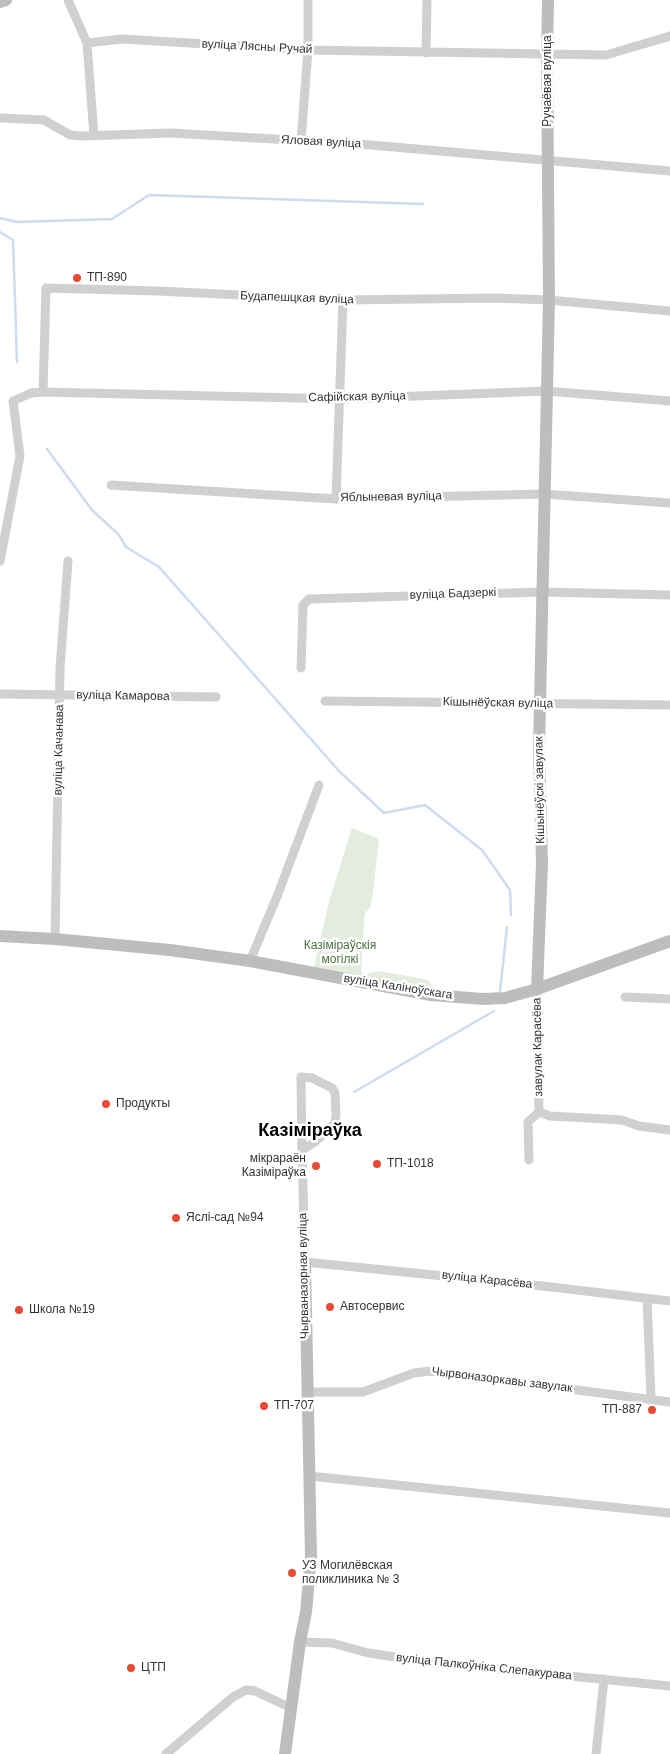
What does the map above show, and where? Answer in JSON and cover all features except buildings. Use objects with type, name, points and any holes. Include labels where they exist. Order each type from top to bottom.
[{"type":"street","points":[[0,2],[6,0]]},
{"type":"street","points":[[68,0],[87,43],[94,136]]},
{"type":"street","points":[[301,141],[308,50],[308,0]]},
{"type":"street","points":[[426,53],[427,0]]},
{"type":"street","name":"Ручаёвая вуліца","points":[[548,0],[549,300]]},
{"type":"street","name":"вуліца Лясны Ручай","points":[[87,43],[122,40],[308,50],[606,55],[670,36]]},
{"type":"street","name":"Яловая вуліца","points":[[0,118],[44,120],[70,135],[171,133],[301,141],[670,171]]},
{"type":"street","name":"Будапешцкая вуліца","points":[[43,392],[46,288],[158,291],[343,300],[496,298],[549,300],[670,311]]},
{"type":"street","points":[[336,499],[343,300]]},
{"type":"street","points":[[542,592],[549,300]]},
{"type":"street","name":"Сафійская вуліца","points":[[0,560],[20,456],[13,401],[32,393],[340,398],[546,391],[670,401]]},
{"type":"street","name":"Яблыневая вуліца","points":[[111,485],[336,499],[544,494],[670,503]]},
{"type":"street","name":"вуліца Качанава","points":[[55,939],[60,695],[68,561]]},
{"type":"street","name":"вуліца Бадзеркі","points":[[300,668],[303,605],[309,598],[542,592],[670,595]]},
{"type":"street","name":"Кішынёўскі завулак","points":[[537,989],[542,863],[539,794],[542,592]]},
{"type":"street","name":"вуліца Камарова","points":[[0,694],[216,697]]},
{"type":"street","name":"Кішынёўская вуліца","points":[[325,701],[670,705]]},
{"type":"street","points":[[250,961],[278,894],[319,785]]},
{"type":"street","name":"вуліца Каліноўскага","points":[[0,936],[55,939],[250,961],[431,995],[483,999],[505,998],[537,989],[670,941]]},
{"type":"street","name":"завулак Карасёва","points":[[529,1160],[528,1122],[539,1112],[537,989]]},
{"type":"street","points":[[625,998],[670,999]]},
{"type":"street","name":"Чырваназорная вуліца","points":[[285,1754],[300,1642],[306,1612],[311,1556],[304,1262],[302,1150],[301,1076],[312,1078],[332,1088],[335,1093],[336,1115],[335,1123],[315,1142],[302,1150]]},
{"type":"street","points":[[539,1112],[550,1116],[622,1120],[639,1126],[670,1130]]},
{"type":"street","name":"вуліца Карасёва","points":[[304,1262],[670,1301]]},
{"type":"street","points":[[648,1298],[651,1398]]},
{"type":"street","name":"Чырвоназоркавы завулак","points":[[307,1392],[363,1392],[414,1372],[430,1371],[651,1398],[670,1402]]},
{"type":"street","points":[[309,1476],[670,1513]]},
{"type":"street","name":"вуліца Палкоўніка Слепакурава","points":[[300,1642],[332,1643],[368,1653],[438,1663],[670,1686]]},
{"type":"street","points":[[596,1754],[604,1679]]},
{"type":"street","points":[[166,1754],[233,1697],[246,1690],[255,1691],[291,1708]]},
{"type":"green space","name":"Казіміраўскія могілкі","points":[[352,828],[379,839],[370,908],[365,913],[361,972],[366,974],[379,971],[424,979],[431,982],[432,989],[313,971],[330,898]]},
{"type":"waterway","points":[[0,218],[17,222],[112,219],[149,195],[423,204]]},
{"type":"waterway","points":[[0,232],[13,240],[17,362]]},
{"type":"waterway","points":[[47,449],[92,510],[119,535],[126,547],[159,567],[339,771],[384,813],[425,805],[482,850],[510,890],[511,915]]},
{"type":"waterway","points":[[500,991],[507,927]]},
{"type":"waterway","points":[[354,1092],[494,1011]]},
{"type":"place","name":"ТП-890","points":[[77,278]]},
{"type":"place","name":"Продукты","points":[[106,1104]]},
{"type":"place","name":"ТП-1018","points":[[377,1164]]},
{"type":"place","name":"мікрараён Казіміраўка","points":[[316,1166]]},
{"type":"place","name":"Яслі-сад №94","points":[[176,1218]]},
{"type":"place","name":"Автосервис","points":[[330,1307]]},
{"type":"place","name":"Школа №19","points":[[19,1310]]},
{"type":"place","name":"ТП-707","points":[[264,1406]]},
{"type":"place","name":"ТП-887","points":[[652,1410]]},
{"type":"place","name":"УЗ Могилёвская поликлиника № 3","points":[[292,1573]]},
{"type":"place","name":"ЦТП","points":[[131,1668]]},
{"type":"district","name":"Казіміраўка","points":[[310,1131]]}]
